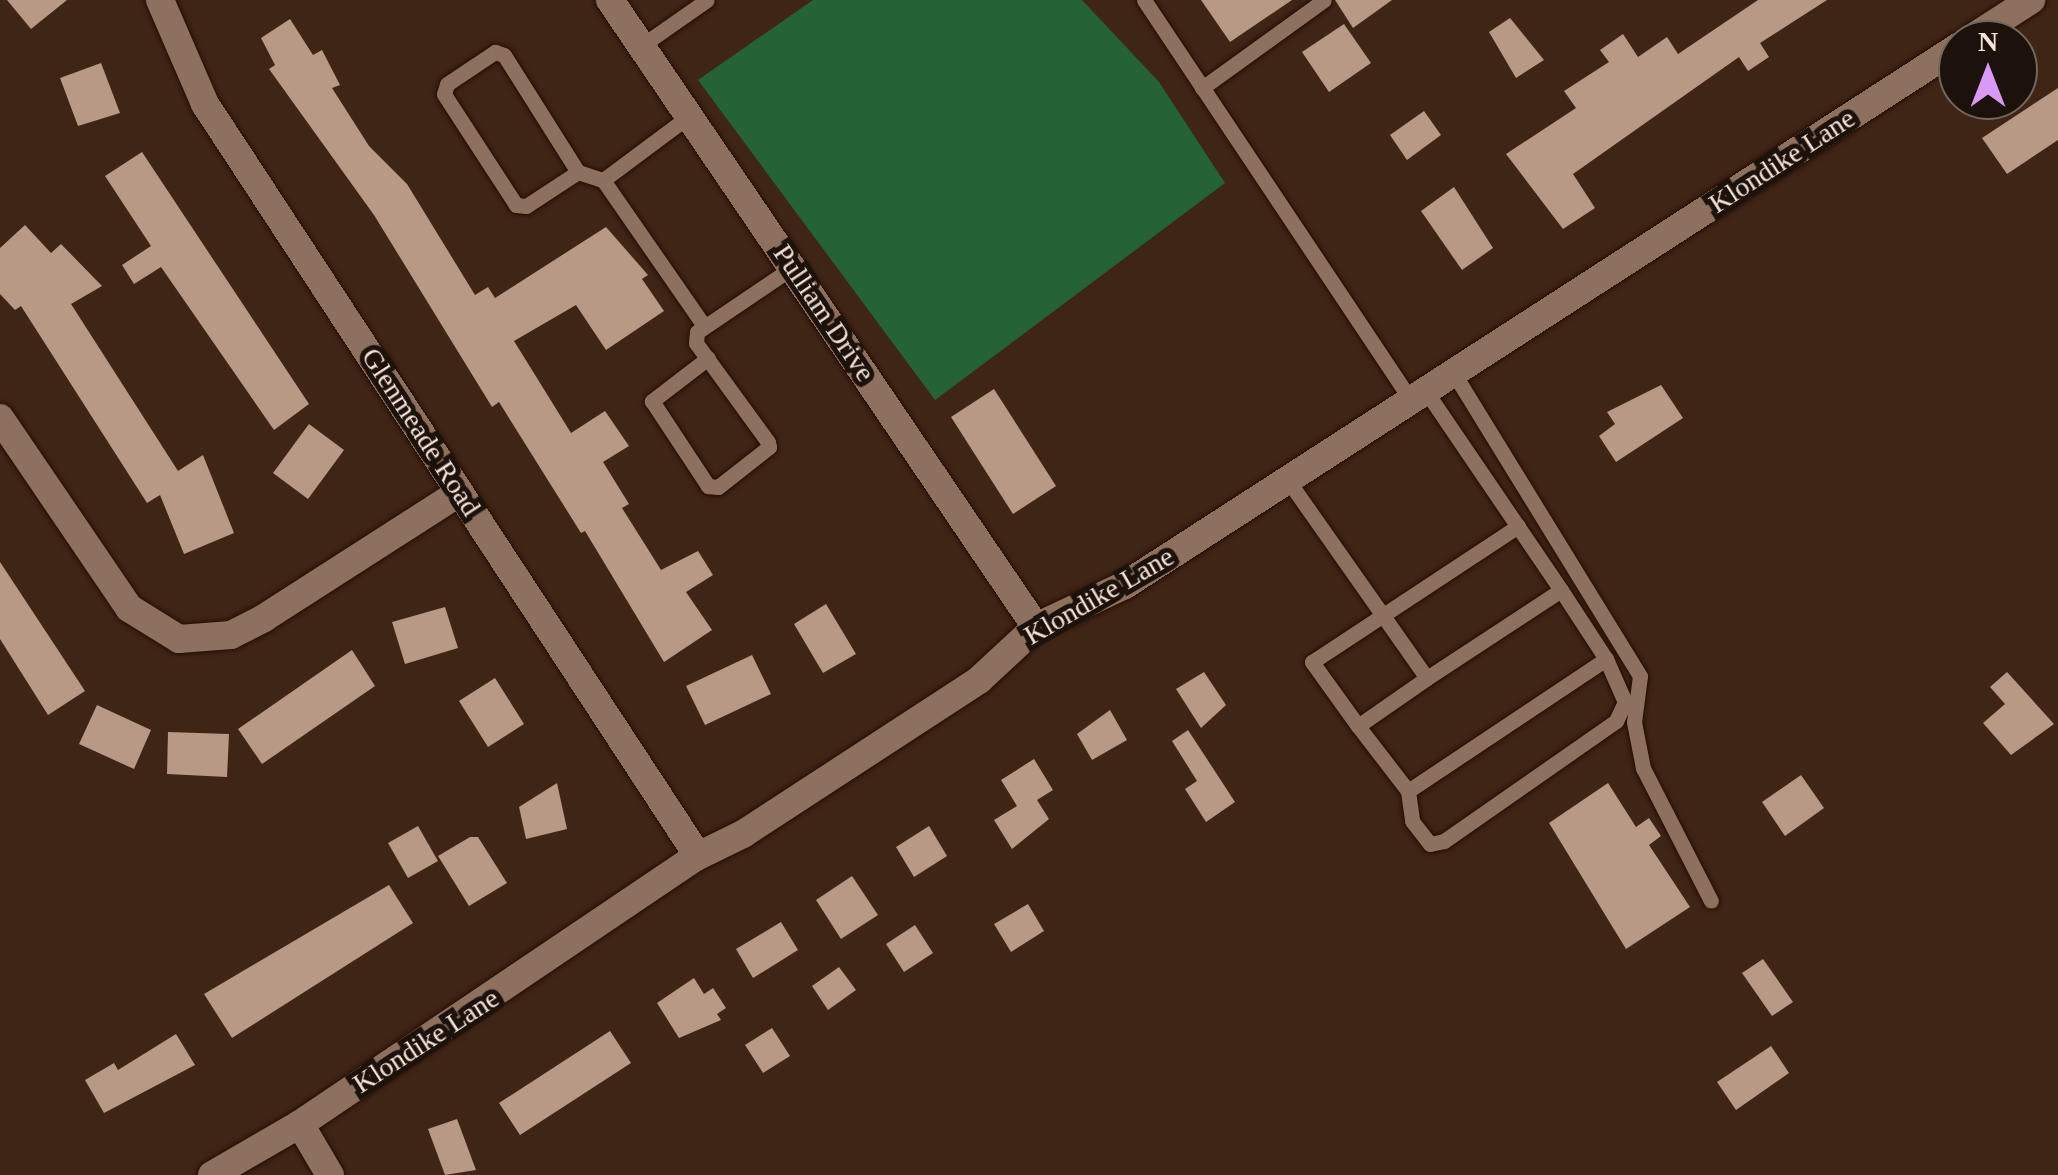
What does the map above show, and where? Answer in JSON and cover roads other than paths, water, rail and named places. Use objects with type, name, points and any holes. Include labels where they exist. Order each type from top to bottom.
[{"type":"street","name":"Glenmeade Road","points":[[160,0],[204,104],[698,856]]},
{"type":"street","name":"Pulliam Drive","points":[[610,0],[1036,628]]},
{"type":"street","points":[[2000,20],[2031,0]]},
{"type":"street","name":"Klondike Lane","points":[[212,1175],[300,1124],[698,856],[743,834],[980,680],[1036,628],[1125,586],[1938,60]]},
{"type":"street","points":[[0,418],[129,608],[179,639],[232,635],[457,494]]},
{"type":"street","points":[[300,1124],[330,1175]]},
{"type":"lane","points":[[641,46],[707,0]]},
{"type":"lane","points":[[1144,0],[1418,395],[1518,526],[1606,659],[1625,702],[1616,720],[1444,841],[1430,844],[1412,821],[1408,791],[1312,662],[1518,526]]},
{"type":"lane","points":[[1202,88],[1324,0]]},
{"type":"lane","points":[[578,172],[526,206],[516,205],[444,94],[447,84],[495,52],[504,55],[578,172],[603,180],[702,324]]},
{"type":"lane","points":[[603,180],[689,116]]},
{"type":"lane","points":[[708,358],[652,401],[708,486],[718,487],[770,446],[708,358],[696,343],[702,324],[793,267]]},
{"type":"lane","points":[[1453,372],[1640,676],[1634,722],[1644,768],[1711,902]]},
{"type":"lane","points":[[1288,479],[1427,678]]},
{"type":"lane","points":[[1358,726],[1561,590]]},
{"type":"lane","points":[[1408,791],[1606,659]]}]
